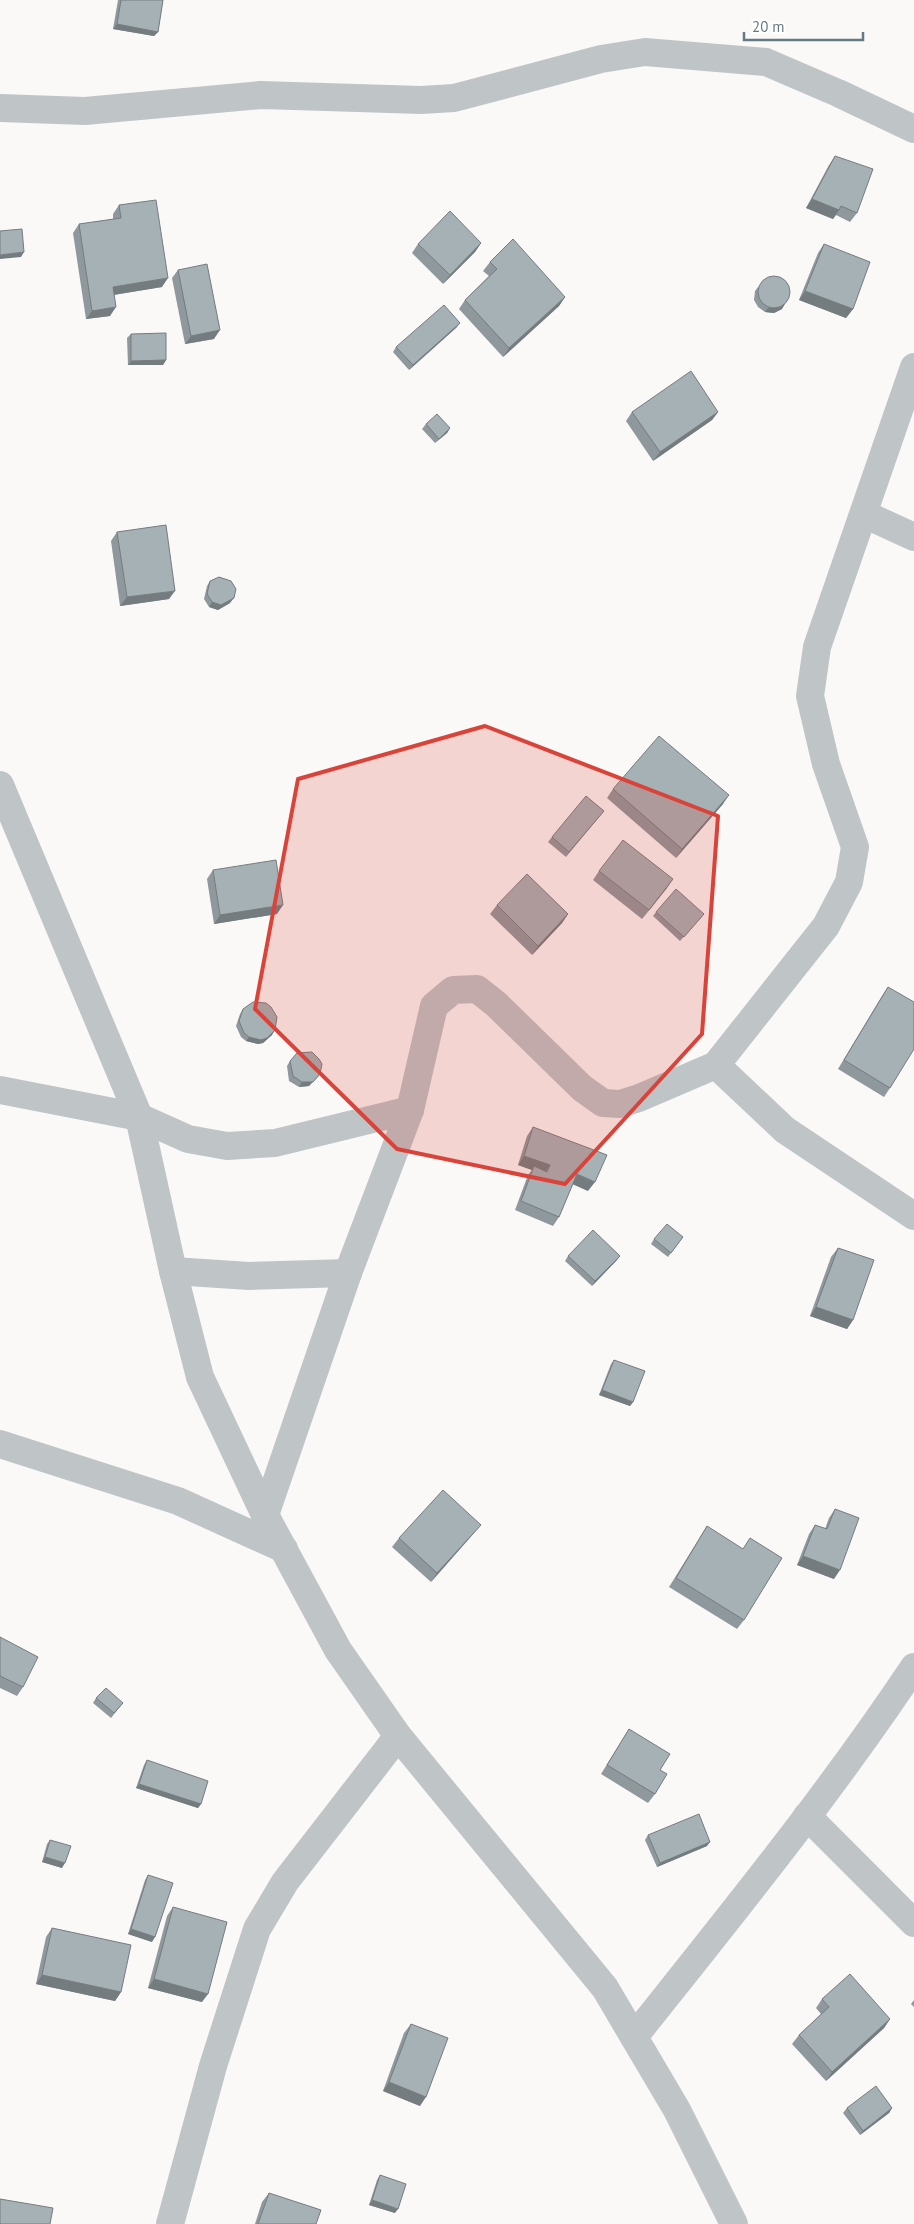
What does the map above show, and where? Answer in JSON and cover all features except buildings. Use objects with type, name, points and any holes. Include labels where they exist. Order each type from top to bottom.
[{"type":"street","points":[[0,108],[85,111],[261,95],[421,100],[454,98],[602,59],[645,52],[766,62],[914,129]]},
{"type":"street","points":[[265,1516],[348,1273],[410,1110],[434,1006],[454,990],[477,989],[496,1004],[582,1088],[603,1103],[620,1104],[639,1098],[716,1065],[826,926],[849,882],[855,847],[826,764],[810,696],[817,647],[914,367]]},
{"type":"street","points":[[864,514],[914,537]]},
{"type":"street","points":[[0,786],[139,1117],[173,1271],[200,1377],[265,1516],[338,1650],[398,1736],[605,1988],[677,2110],[734,2224]]},
{"type":"street","points":[[716,1065],[785,1130],[914,1216]]},
{"type":"street","points":[[0,1090],[139,1117],[188,1139],[227,1146],[275,1143],[410,1110]]},
{"type":"street","points":[[173,1271],[249,1276],[348,1273]]},
{"type":"street","points":[[0,1444],[178,1501],[284,1550]]},
{"type":"street","points":[[634,2037],[807,1816],[876,1724],[914,1667]]},
{"type":"street","points":[[170,2224],[213,2066],[257,1929],[285,1882],[398,1736]]},
{"type":"street","points":[[807,1816],[914,1922]]},
{"type":"highlighted area","points":[[485,726],[718,816],[702,1034],[565,1184],[397,1149],[255,1009],[298,779]]}]
